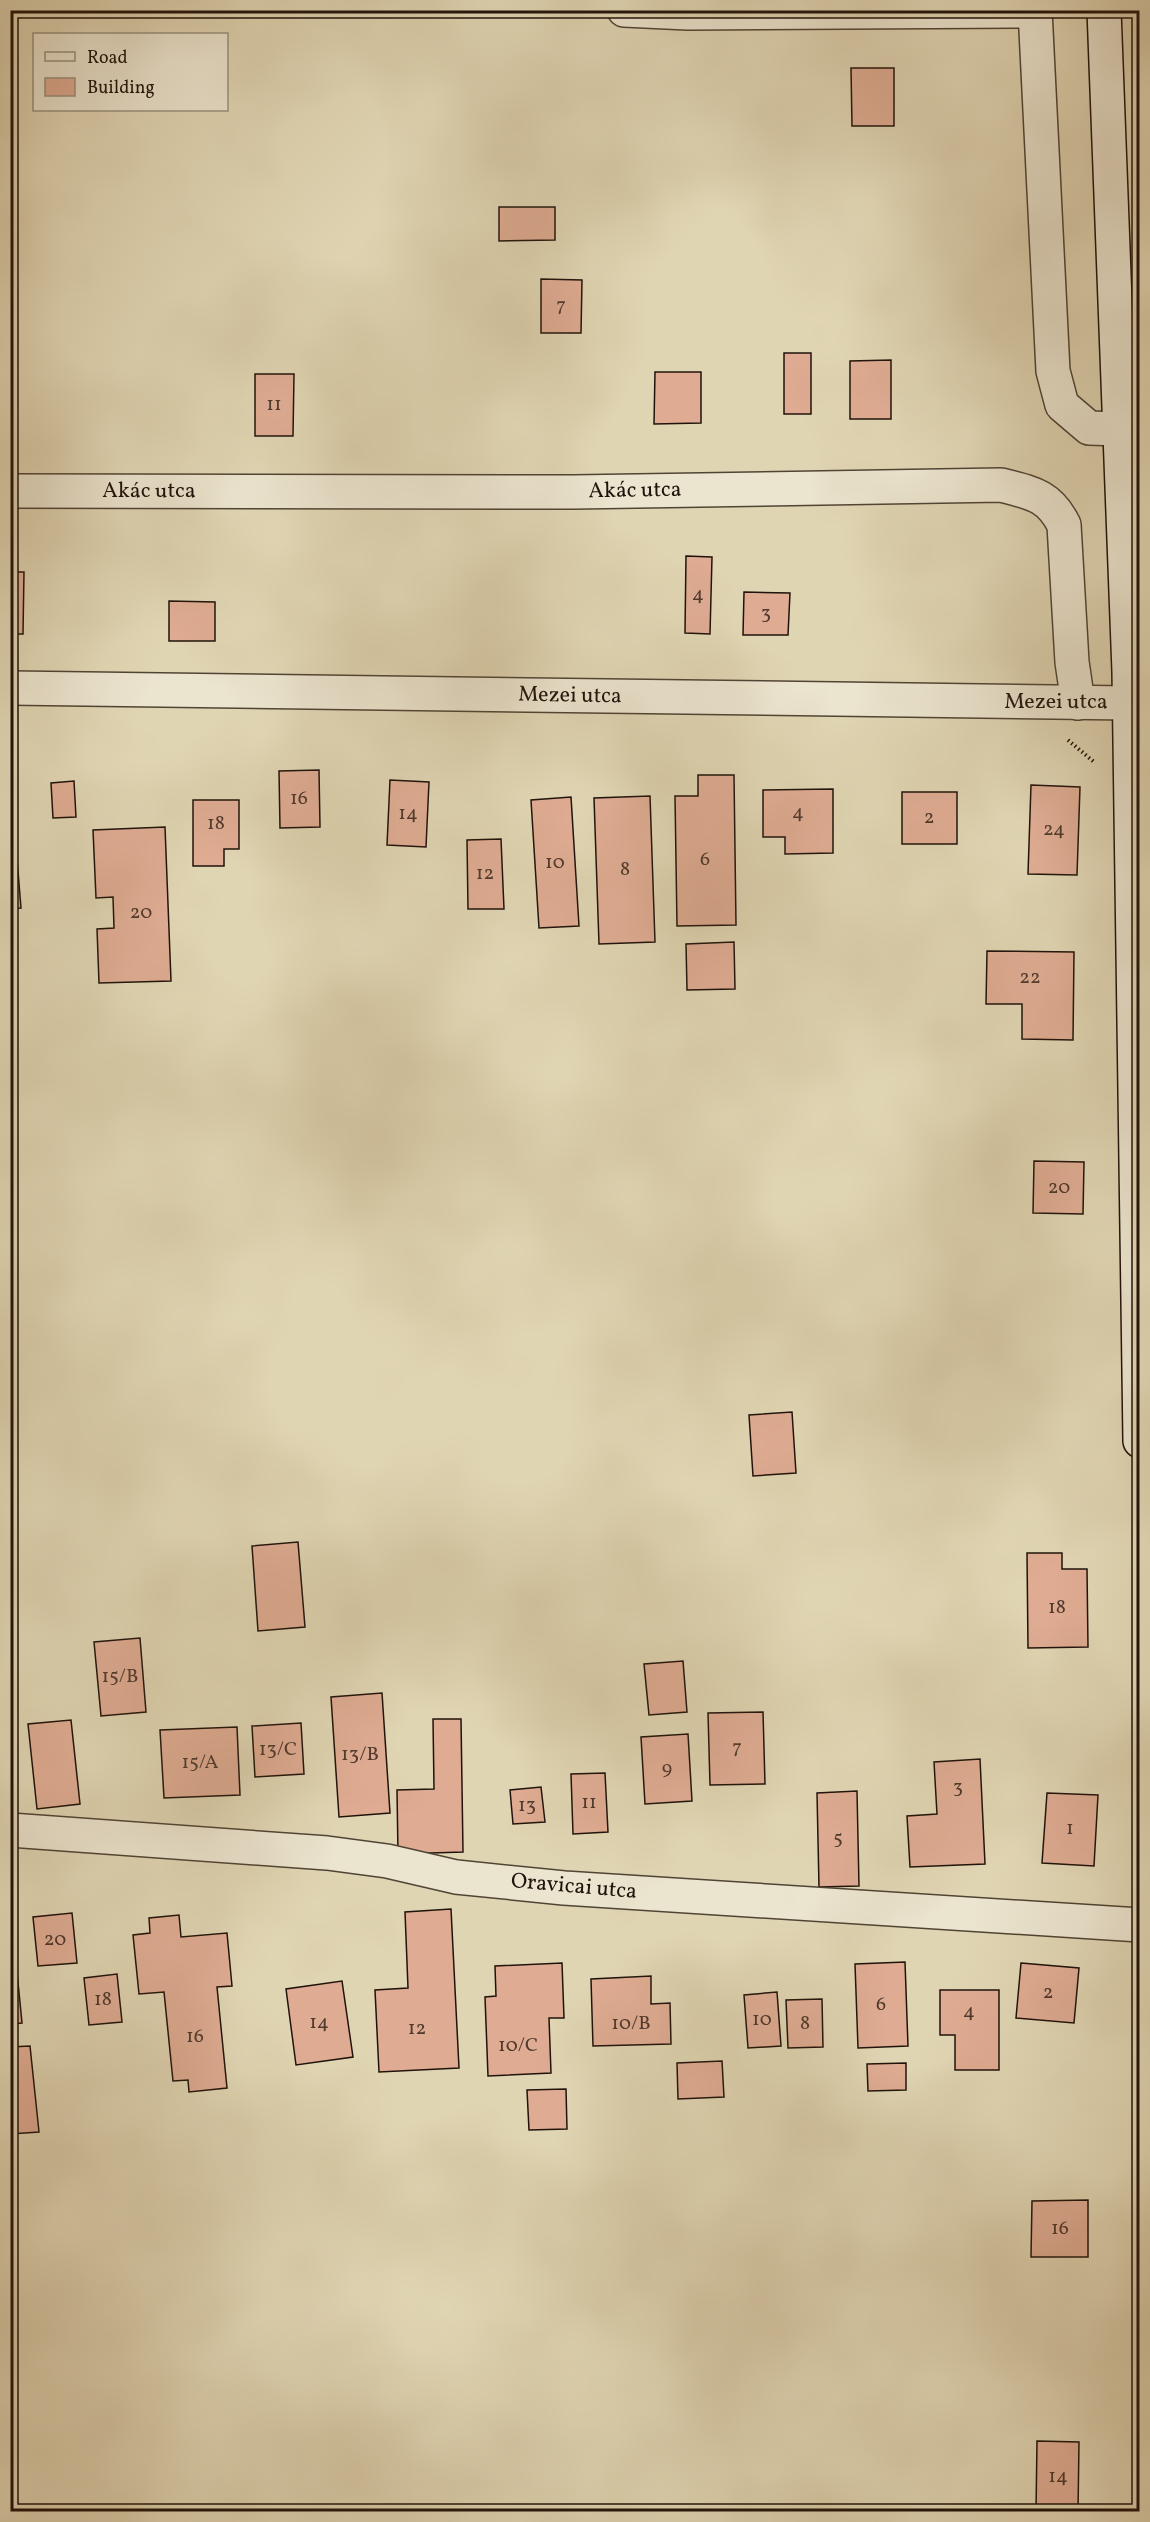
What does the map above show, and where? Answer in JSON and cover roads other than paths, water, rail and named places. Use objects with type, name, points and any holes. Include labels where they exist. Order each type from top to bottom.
[{"type":"street","points":[[624,10],[688,13],[1035,11],[1053,371],[1062,405],[1089,428],[1120,429]]},
{"type":"street","points":[[1104,10],[1129,703],[1135,756],[1140,1441]]},
{"type":"street","name":"Akác utca","points":[[10,491],[574,492],[1001,485],[1035,493],[1056,509],[1064,525],[1072,662],[1078,703]]},
{"type":"street","name":"Mezei utca","points":[[10,687],[1129,703]]},
{"type":"street","name":"Oravicai utca","points":[[10,1830],[327,1853],[387,1861],[456,1877],[564,1888],[1140,1925]]}]
